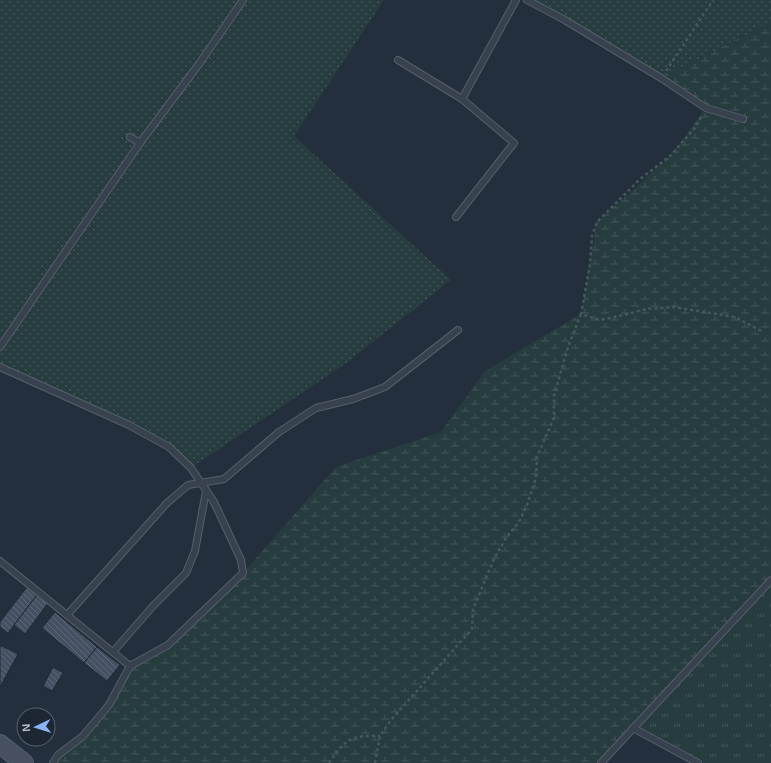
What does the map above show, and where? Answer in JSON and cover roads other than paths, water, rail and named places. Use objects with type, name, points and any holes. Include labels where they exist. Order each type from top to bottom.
[{"type":"street","points":[[0,744],[24,763]]},
{"type":"lane","points":[[0,347],[140,143],[199,64],[243,0]]},
{"type":"lane","points":[[462,100],[516,0]]},
{"type":"lane","points":[[527,0],[563,19],[661,78],[706,108],[743,119]]},
{"type":"lane","points":[[398,60],[462,100],[514,143],[456,217]]},
{"type":"lane","points":[[130,137],[140,143]]},
{"type":"lane","points":[[67,614],[167,503],[188,485],[224,479],[279,432],[316,408],[353,399],[385,387],[458,330]]},
{"type":"lane","points":[[0,367],[152,437],[169,447],[190,468],[206,491],[230,533],[241,560],[243,573],[168,645],[130,666],[109,705],[82,737],[58,755],[53,763]]},
{"type":"lane","points":[[114,652],[153,606],[186,573],[195,551],[206,491]]},
{"type":"lane","points":[[0,561],[130,666]]},
{"type":"lane","points":[[601,763],[771,580]]},
{"type":"lane","points":[[632,728],[698,763]]}]
